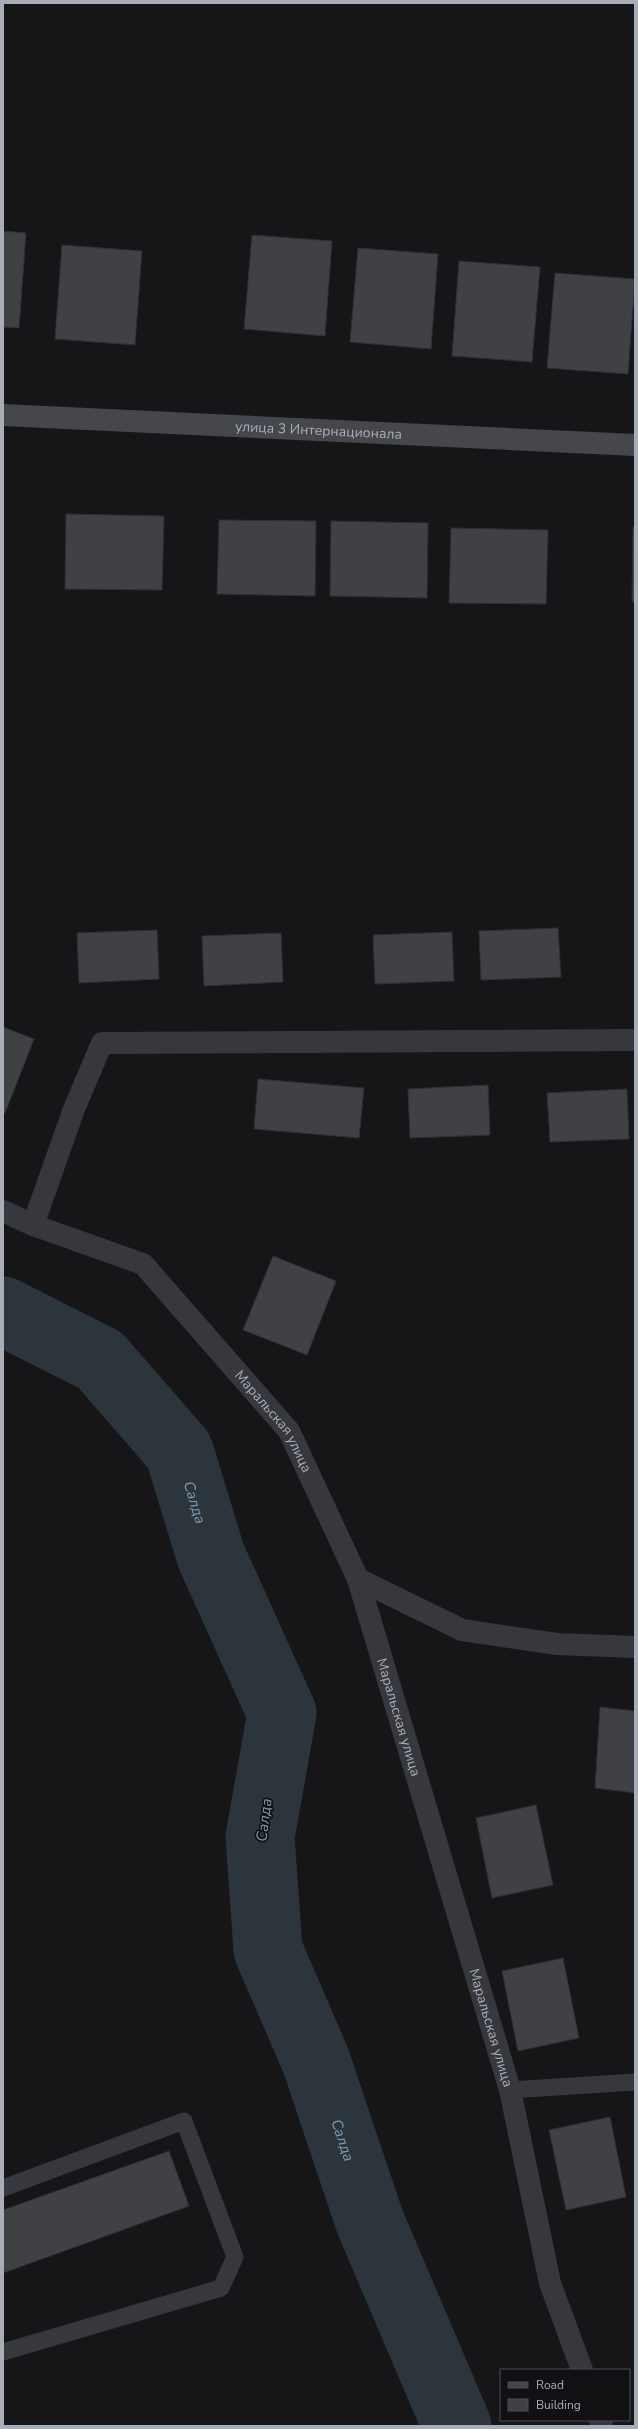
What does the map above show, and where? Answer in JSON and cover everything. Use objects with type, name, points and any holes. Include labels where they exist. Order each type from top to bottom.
[{"type":"main road","name":"улица 3 Интернационала","points":[[3,415],[635,445]]},
{"type":"street","points":[[33,1225],[74,1109],[102,1043],[635,1040]]},
{"type":"street","name":"Маральская улица","points":[[3,1210],[33,1225],[142,1264],[289,1431],[358,1579],[510,2090],[550,2283],[582,2369]]},
{"type":"street","points":[[358,1579],[462,1630],[557,1644],[635,1647]]},
{"type":"lane","points":[[510,2090],[635,2082]]},
{"type":"lane","points":[[3,2188],[184,2121],[234,2257],[221,2288],[3,2352]]},
{"type":"building","points":[[3,231],[26,233],[19,328],[3,327]]},
{"type":"building","points":[[252,235],[332,241],[325,336],[244,329]]},
{"type":"building","points":[[62,245],[142,251],[135,345],[55,339]]},
{"type":"building","points":[[358,248],[438,254],[431,349],[350,342]]},
{"type":"building","points":[[459,261],[540,267],[532,362],[452,356]]},
{"type":"building","points":[[555,273],[635,279],[628,374],[547,368]]},
{"type":"building","points":[[66,514],[164,516],[162,590],[65,589]]},
{"type":"building","points":[[219,520],[316,521],[315,596],[217,594]]},
{"type":"building","points":[[331,521],[428,523],[427,598],[330,596]]},
{"type":"building","points":[[633,527],[635,527],[635,602],[632,602]]},
{"type":"building","points":[[451,528],[548,530],[546,604],[449,603]]},
{"type":"building","points":[[558,928],[561,977],[481,980],[479,931]]},
{"type":"building","points":[[157,930],[159,979],[79,983],[77,933]]},
{"type":"building","points":[[452,932],[454,981],[375,984],[373,935]]},
{"type":"building","points":[[281,933],[283,982],[204,986],[202,936]]},
{"type":"building","points":[[3,1027],[34,1039],[5,1113],[3,1113]]},
{"type":"building","points":[[258,1079],[364,1088],[359,1138],[254,1129]]},
{"type":"building","points":[[488,1085],[490,1135],[410,1138],[408,1089]]},
{"type":"building","points":[[627,1089],[629,1139],[550,1142],[547,1093]]},
{"type":"building","points":[[273,1256],[336,1281],[307,1355],[243,1330]]},
{"type":"building","points":[[600,1707],[635,1711],[635,1793],[595,1788]]},
{"type":"building","points":[[536,1805],[553,1885],[492,1898],[476,1818]]},
{"type":"building","points":[[563,1958],[579,2038],[518,2051],[502,1971]]},
{"type":"building","points":[[610,2117],[626,2197],[566,2210],[549,2130]]},
{"type":"building","points":[[169,2151],[189,2206],[3,2273],[3,2210]]},
{"type":"waterway","name":"Салда","points":[[3,1311],[100,1360],[179,1451],[211,1556],[282,1713],[260,1837],[268,1950],[316,2061],[370,2222],[457,2426]]}]
